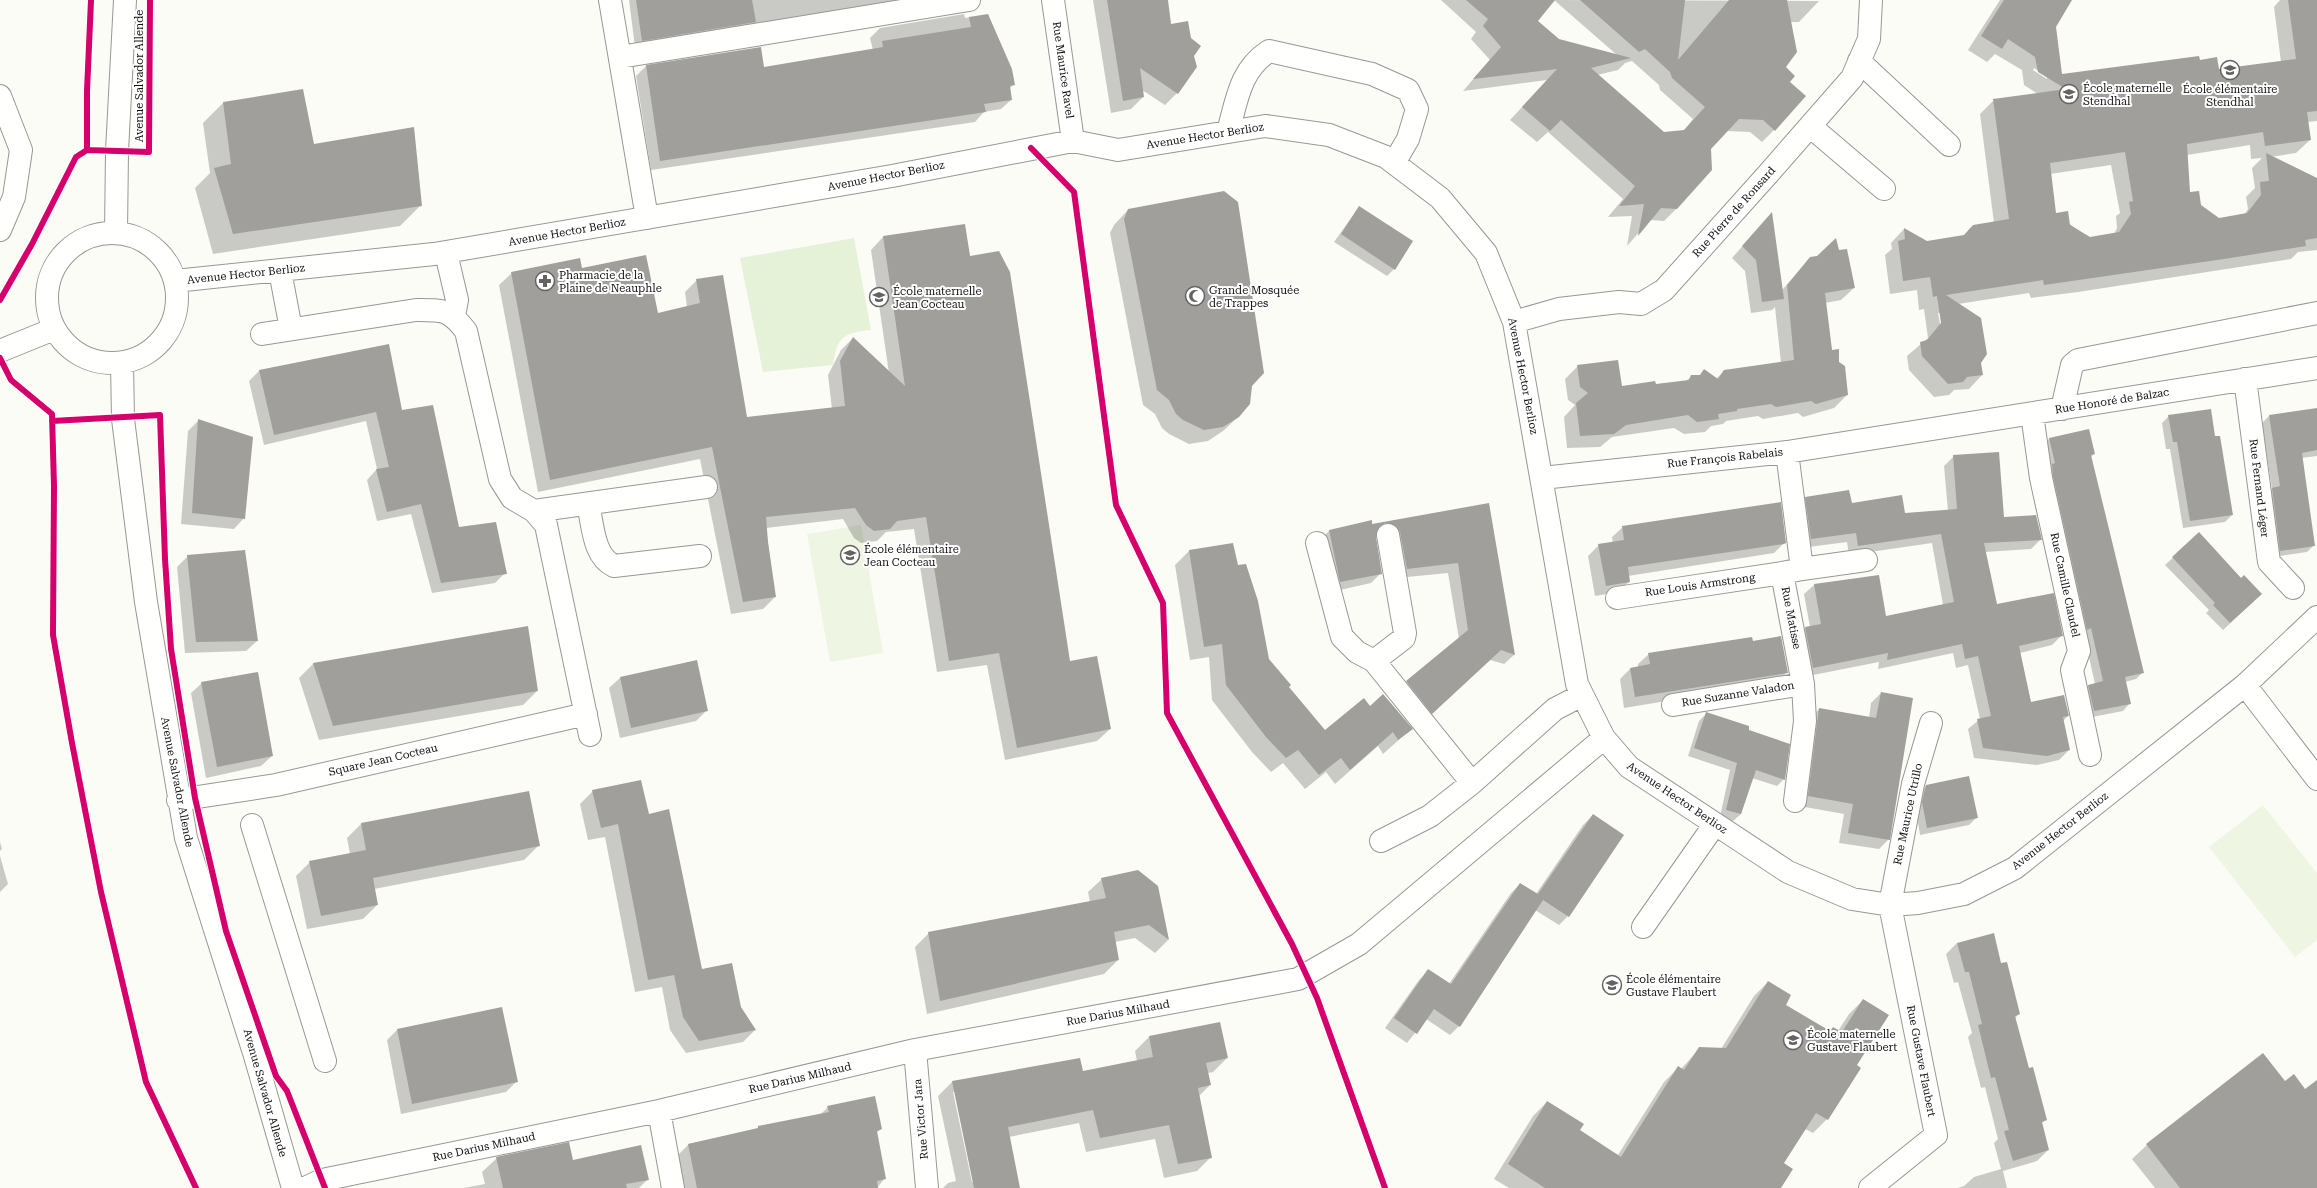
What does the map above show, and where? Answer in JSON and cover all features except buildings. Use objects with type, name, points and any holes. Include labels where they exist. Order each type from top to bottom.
[{"type":"street","name":"Avenue Salvador Allende","points":[[116,233],[117,151],[125,0]]},
{"type":"street","points":[[610,0],[647,218]]},
{"type":"street","points":[[620,57],[886,7],[969,0]]},
{"type":"street","name":"Rue Maurice Ravel","points":[[1053,0],[1073,141]]},
{"type":"street","name":"Rue Pierre de Ronsard","points":[[1514,322],[1559,309],[1619,302],[1641,304],[1664,290],[1852,78],[1869,39],[1872,0]]},
{"type":"street","points":[[1228,132],[1242,81],[1257,58],[1269,50],[1372,74],[1408,90],[1417,108],[1408,139],[1394,163]]},
{"type":"street","points":[[1859,61],[1949,145]]},
{"type":"street","points":[[0,96],[21,150],[14,197],[0,230]]},
{"type":"street","name":"Avenue Hector Berlioz","points":[[175,281],[446,253],[892,176],[1073,141],[1118,150],[1265,126],[1329,135],[1386,157],[1394,163],[1440,198],[1486,253],[1514,322],[1577,684],[1604,738],[1628,767],[1788,872],[1852,899],[1890,905],[1918,904],[1964,894],[2015,868],[2244,685],[2317,617]]},
{"type":"street","points":[[1810,126],[1884,189]]},
{"type":"street","points":[[116,233],[136,238],[153,248],[167,263],[175,281],[177,300],[175,312],[166,334],[155,348],[139,358],[122,363],[106,363],[90,359],[76,352],[63,342],[54,329],[48,310],[47,290],[56,266],[63,254],[78,242],[97,235],[116,233]]},
{"type":"street","points":[[446,253],[457,300],[454,316]]},
{"type":"street","points":[[280,270],[291,329]]},
{"type":"street","points":[[262,334],[416,310],[439,310],[454,316],[466,331],[500,479],[512,498],[534,511],[546,525],[590,735]]},
{"type":"street","points":[[2062,409],[2072,366],[2078,360],[2317,313]]},
{"type":"street","points":[[0,351],[54,329]]},
{"type":"street","name":"Avenue Salvador Allende","points":[[122,363],[123,418],[146,602],[178,800],[186,838],[255,1056],[293,1188]]},
{"type":"street","name":"Rue Honoré de Balzac","points":[[1908,433],[2317,368]]},
{"type":"street","name":"Rue Fernand Léger","points":[[2245,379],[2269,562],[2293,588]]},
{"type":"street","name":"Rue Camille Claudel","points":[[2032,414],[2041,478],[2079,651],[2072,670],[2090,755]]},
{"type":"street","name":"Rue François Rabelais","points":[[1542,478],[1787,452],[1908,433]]},
{"type":"street","name":"Rue Matisse","points":[[1787,452],[1792,571],[1803,684],[1805,721],[1795,801]]},
{"type":"street","points":[[534,511],[706,487]]},
{"type":"street","points":[[588,504],[600,556],[606,563],[614,566],[700,556]]},
{"type":"street","points":[[1374,661],[1404,638],[1405,633],[1388,535]]},
{"type":"street","points":[[1317,543],[1342,637],[1357,652],[1374,661],[1472,783]]},
{"type":"street","name":"Rue Louis Armstrong","points":[[1617,598],[1866,560]]},
{"type":"street","name":"Rue Suzanne Valadon","points":[[1673,704],[1803,684]]},
{"type":"street","points":[[2244,685],[2317,779]]},
{"type":"street","points":[[1381,841],[1430,816],[1472,783],[1555,709],[1582,695]]},
{"type":"street","name":"Square Jean Cocteau","points":[[178,800],[276,785],[586,714]]},
{"type":"street","name":"Rue Maurice Utrillo","points":[[1890,905],[1912,784],[1931,723]]},
{"type":"street","name":"Rue Darius Milhaud","points":[[305,1188],[322,1180],[659,1111],[915,1050],[1298,979],[1359,944],[1604,738]]},
{"type":"street","points":[[1643,927],[1715,824]]},
{"type":"street","points":[[252,825],[325,1061]]},
{"type":"street","name":"Rue Gustave Flaubert","points":[[1870,1188],[1936,1136],[1890,905]]},
{"type":"street","name":"Rue Victor Jara","points":[[915,1050],[927,1188]]},
{"type":"street","points":[[659,1111],[673,1188]]},
{"type":"green space","points":[[854,238],[871,330],[854,333],[843,338],[839,342],[833,365],[763,372],[740,258]]},
{"type":"green space","points":[[861,525],[883,653],[830,662],[807,534]]},
{"type":"green space","points":[[2263,805],[2317,873],[2317,940],[2295,957],[2209,847]]},
{"type":"cycle path","points":[[87,150],[87,91],[91,0]]},
{"type":"cycle path","points":[[0,300],[32,244],[76,157],[87,150],[149,152],[150,0]]},
{"type":"cycle path","points":[[1031,148],[1074,192],[1116,505],[1163,603],[1167,713],[1292,944],[1317,998],[1385,1188]]},
{"type":"cycle path","points":[[0,358],[11,380],[52,414],[54,486],[53,635],[72,743],[101,892],[146,1082],[196,1188]]},
{"type":"cycle path","points":[[52,421],[160,415],[165,559],[171,649],[195,798],[226,931],[276,1076],[287,1091],[325,1188]]},
{"type":"place","name":"École élémentaire Stendhal","points":[[2230,70]]},
{"type":"place","name":"École maternelle Stendhal","points":[[2069,94]]},
{"type":"place","name":"Pharmacie de la Plaine de Neauphle","points":[[545,281]]},
{"type":"place","name":"Grande Mosquée de Trappes","points":[[1195,296]]},
{"type":"place","name":"École maternelle Jean Cocteau","points":[[879,297]]},
{"type":"place","name":"École élémentaire Jean Cocteau","points":[[850,555]]},
{"type":"place","name":"École élémentaire Gustave Flaubert","points":[[1612,985]]},
{"type":"place","name":"École maternelle Gustave Flaubert","points":[[1793,1040]]}]
